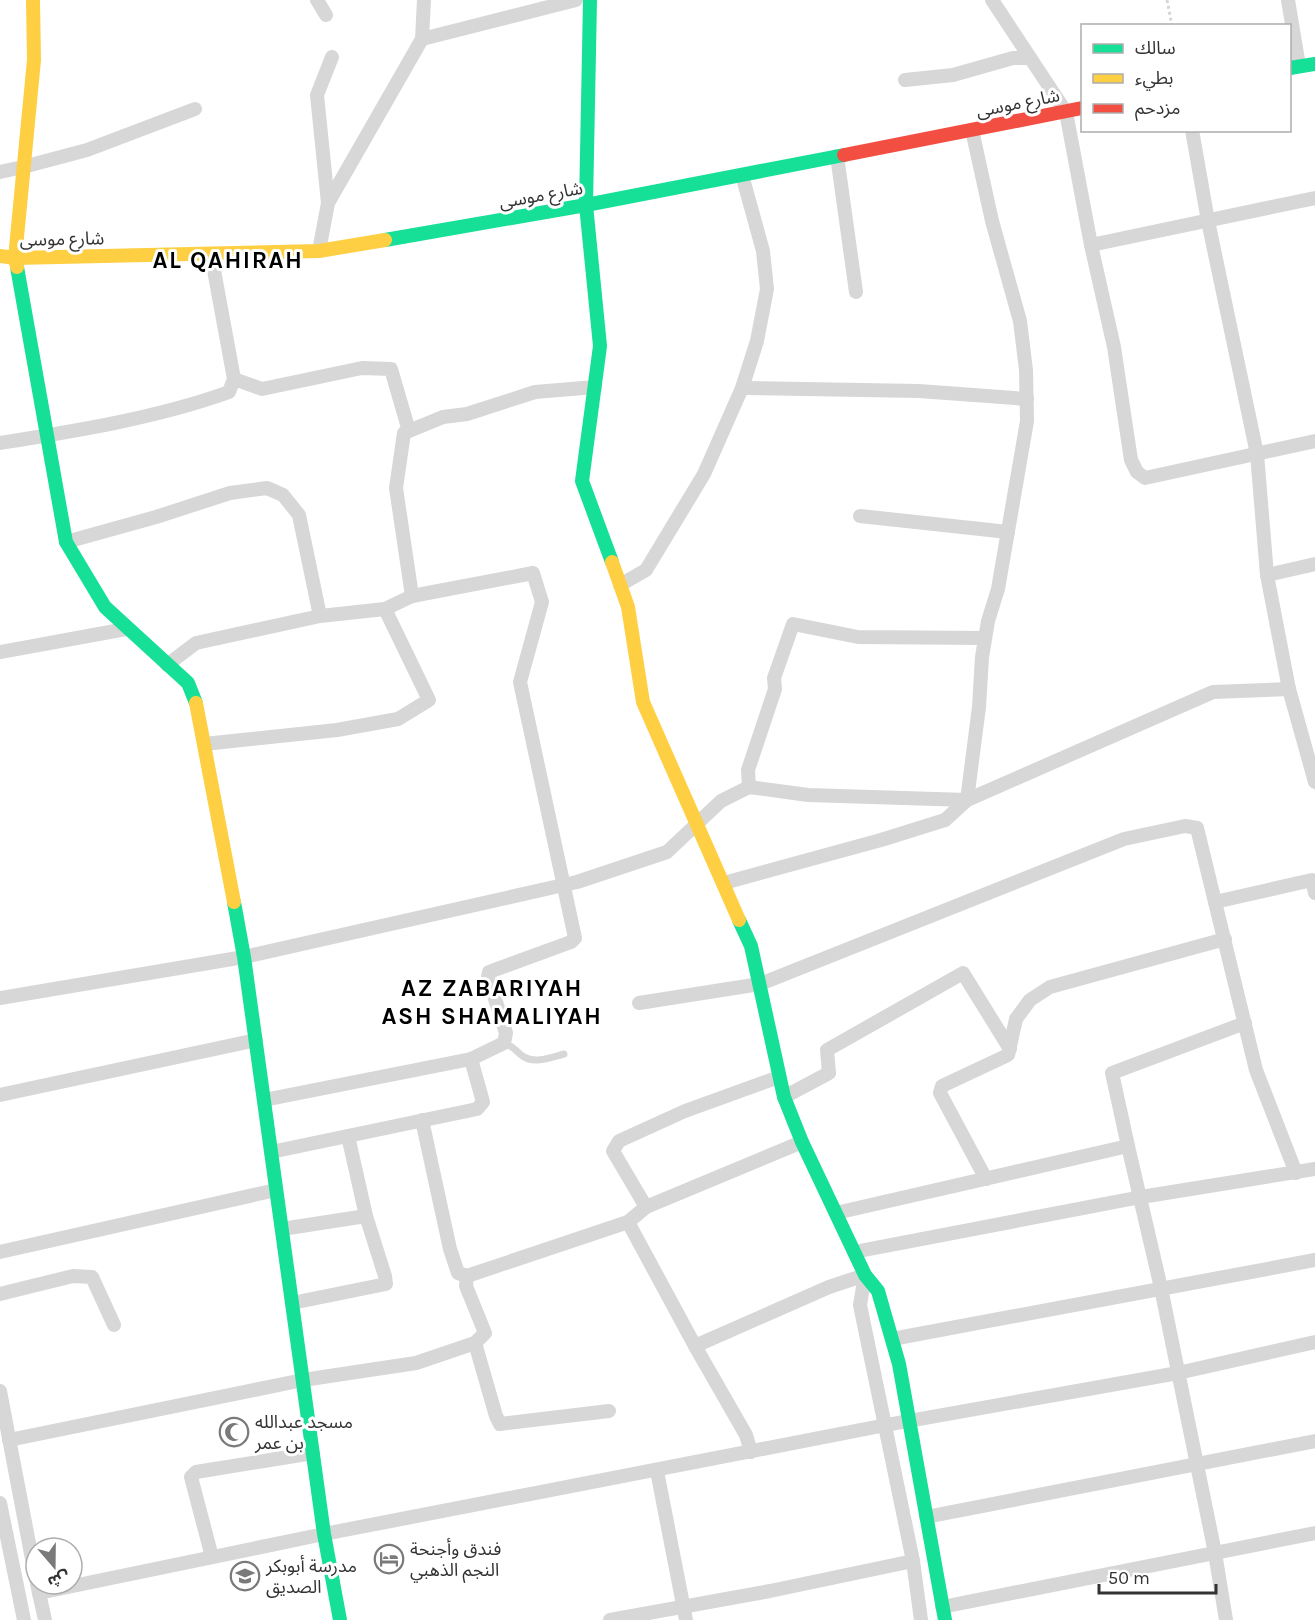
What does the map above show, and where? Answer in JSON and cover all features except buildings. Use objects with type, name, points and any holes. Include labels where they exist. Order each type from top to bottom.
[{"type":"street","points":[[33,0],[34,60],[15,258],[66,542],[105,608],[188,683],[195,697],[244,957],[324,1534],[340,1620]]},
{"type":"street","points":[[317,0],[326,15]]},
{"type":"street","points":[[328,203],[422,39],[424,0]]},
{"type":"street","points":[[422,39],[576,0]]},
{"type":"street","points":[[590,0],[586,205],[600,346],[582,481],[628,607],[643,702],[751,946],[784,1097],[802,1142],[865,1275],[879,1291],[899,1364],[943,1614],[1315,1533]]},
{"type":"street","points":[[992,0],[1066,112],[1091,245],[1114,347],[1131,460],[1137,472],[1145,478],[1315,441]]},
{"type":"street","points":[[1288,0],[1290,24]]},
{"type":"street","points":[[1291,34],[1294,67],[1315,64]]},
{"type":"street","points":[[319,251],[328,203],[317,95],[332,57]]},
{"type":"street","points":[[905,80],[953,75],[1013,58],[1030,58]]},
{"type":"street","name":"شارع موسى","points":[[0,256],[15,258],[319,251],[586,205],[1081,108]]},
{"type":"street","points":[[0,172],[87,150],[195,109]]},
{"type":"street","points":[[967,800],[985,638],[998,589],[1027,421],[1026,370],[1020,321],[992,221],[972,130]]},
{"type":"street","points":[[1192,132],[1208,221],[1257,454],[1267,575],[1289,689],[1315,782]]},
{"type":"street","points":[[837,156],[856,292]]},
{"type":"street","points":[[620,585],[645,570],[704,474],[742,388],[757,341],[767,289],[763,250],[742,175]]},
{"type":"street","points":[[1091,245],[1315,198]]},
{"type":"street","points":[[0,443],[47,436],[192,406],[229,392],[234,379],[211,254]]},
{"type":"street","points":[[234,379],[262,389],[362,368],[391,369],[410,431]]},
{"type":"street","points":[[412,596],[396,489],[404,433],[443,417],[467,414],[535,392],[595,387]]},
{"type":"street","points":[[742,388],[919,391],[1027,399]]},
{"type":"street","points":[[66,542],[230,494],[267,489],[284,495],[299,515],[320,616]]},
{"type":"street","points":[[860,516],[1008,532]]},
{"type":"street","points":[[1267,575],[1315,564]]},
{"type":"street","points":[[167,664],[196,643],[320,616],[385,609],[412,596],[533,573],[542,602],[520,682],[575,938],[571,942],[489,972],[488,977],[506,1033],[504,1043],[471,1059],[264,1100]]},
{"type":"street","points":[[204,744],[337,730],[398,719],[429,700],[385,609]]},
{"type":"street","points":[[748,787],[748,770],[775,689],[774,678],[793,624],[858,637],[985,638]]},
{"type":"street","points":[[0,652],[126,629]]},
{"type":"street","points":[[723,883],[945,820],[967,800],[1213,692],[1289,689]]},
{"type":"street","points":[[0,998],[244,957],[577,882],[667,852],[721,801],[748,787],[808,795],[967,800]]},
{"type":"street","points":[[639,1002],[759,984],[1124,839],[1185,826],[1197,828],[1256,1071],[1296,1173]]},
{"type":"street","points":[[1215,903],[1314,881]]},
{"type":"street","points":[[986,1179],[940,1093],[942,1086],[1008,1055],[1016,1019],[1030,1000],[1050,987],[1225,939]]},
{"type":"street","points":[[784,1097],[829,1073],[827,1050],[963,973],[1011,1049]]},
{"type":"street","points":[[1226,1620],[1215,1553],[1161,1288],[1112,1073],[1245,1023]]},
{"type":"street","points":[[0,1095],[256,1040]]},
{"type":"street","points":[[271,1152],[477,1109],[483,1102],[471,1059]]},
{"type":"street","points":[[646,1207],[613,1151],[619,1141],[684,1112],[779,1077]]},
{"type":"street","points":[[422,1120],[450,1248],[458,1273],[467,1276],[628,1222],[646,1207],[802,1142]]},
{"type":"street","points":[[292,1303],[386,1284],[386,1276],[366,1216],[348,1136]]},
{"type":"street","points":[[836,1213],[1128,1146]]},
{"type":"street","points":[[854,1252],[1141,1197],[1296,1173],[1315,1168]]},
{"type":"street","points":[[0,1252],[276,1190]]},
{"type":"street","points":[[282,1229],[366,1216]]},
{"type":"street","points":[[628,1222],[746,1434],[751,1452]]},
{"type":"street","points":[[892,1339],[1315,1260]]},
{"type":"street","points":[[695,1346],[829,1287],[865,1275]]},
{"type":"street","points":[[865,1275],[860,1305],[913,1561],[921,1620]]},
{"type":"street","points":[[0,1294],[73,1276],[92,1277],[114,1325]]},
{"type":"street","points":[[9,1440],[303,1380],[416,1364],[475,1343],[485,1333],[466,1286],[467,1276]]},
{"type":"street","points":[[84,1578],[212,1557],[886,1425],[1178,1373],[1315,1342]]},
{"type":"street","points":[[475,1343],[500,1424],[609,1411]]},
{"type":"street","points":[[0,1391],[27,1536]]},
{"type":"street","points":[[926,1517],[1315,1441]]},
{"type":"street","points":[[212,1557],[191,1477],[196,1472],[313,1453]]},
{"type":"street","points":[[657,1471],[685,1614]]},
{"type":"street","points":[[0,1503],[24,1620]]},
{"type":"street","points":[[610,1620],[685,1614],[913,1561]]},
{"type":"street","points":[[39,1596],[45,1620]]},
{"type":"lane","points":[[504,1043],[512,1045],[525,1058],[534,1060],[564,1054]]},
{"type":"path","points":[[1167,0],[1172,24]]},
{"type":"traffic: fast","points":[[590,0],[586,205],[600,346],[582,481],[612,562]]},
{"type":"traffic: fast","points":[[1291,68],[1315,64]]},
{"type":"traffic: fast","points":[[385,240],[586,205],[844,155]]},
{"type":"traffic: fast","points":[[17,267],[66,542],[105,607],[188,683],[196,703]]},
{"type":"traffic: fast","points":[[234,902],[244,957],[324,1534],[340,1620]]},
{"type":"traffic: fast","points":[[739,920],[751,946],[784,1097],[802,1142],[865,1275],[878,1291],[899,1364],[945,1620]]},
{"type":"traffic: slow","points":[[17,267],[15,258],[34,60],[33,0]]},
{"type":"traffic: slow","points":[[0,256],[15,258],[319,251],[385,240]]},
{"type":"traffic: slow","points":[[612,562],[628,607],[643,702],[739,920]]},
{"type":"traffic: slow","points":[[196,703],[234,902]]},
{"type":"traffic: jam","points":[[844,155],[1081,108]]},
{"type":"place","name":"مسجد عبدالله بن عمر","points":[[234,1432]]},
{"type":"place","name":"فندق وأجنحة النجم الذهبي","points":[[389,1559]]},
{"type":"place","name":"مدرسة أبوبكر الصديق","points":[[245,1576]]},
{"type":"district","name":"AL QAHIRAH","points":[[228,260]]},
{"type":"district","name":"AZ ZABARIYAH ASH SHAMALIYAH","points":[[492,1002]]}]
